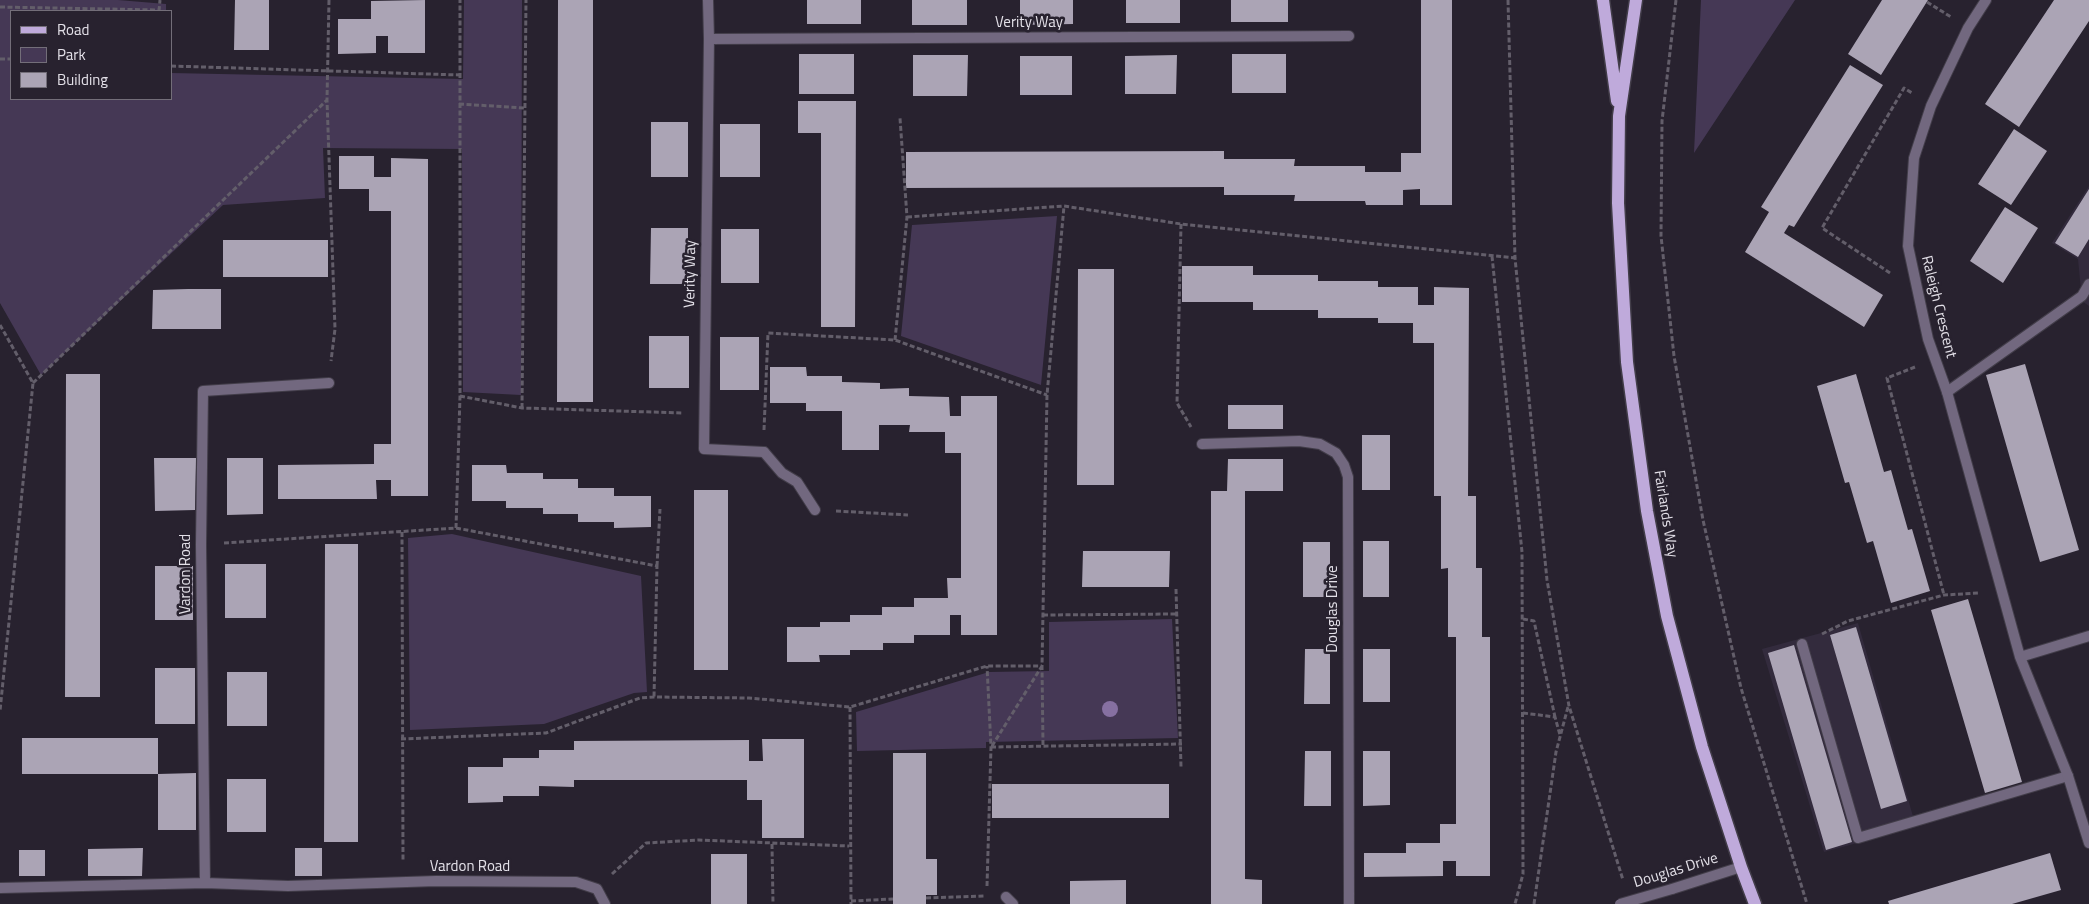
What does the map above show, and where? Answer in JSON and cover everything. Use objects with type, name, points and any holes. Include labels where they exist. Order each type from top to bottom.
[{"type":"main road","name":"Fairlands Way","points":[[1603,0],[1619,116]]},
{"type":"main road","name":"Fairlands Way","points":[[1636,0],[1619,116],[1618,203],[1627,362],[1647,512],[1667,616],[1702,747],[1755,904]]},
{"type":"street","name":"Verity Way","points":[[708,0],[704,449],[764,452]]},
{"type":"street","name":"Raleigh Crescent","points":[[1986,0],[1968,28],[1931,106],[1914,158],[1908,246],[1928,340],[1947,392],[2020,657],[2068,776],[2089,844]]},
{"type":"street","name":"Verity Way","points":[[709,39],[1349,36]]},
{"type":"street","points":[[1947,392],[2082,296],[2089,284]]},
{"type":"street","name":"Vardon Road","points":[[205,883],[201,545],[203,391],[329,383]]},
{"type":"street","name":"Douglas Drive","points":[[1202,444],[1299,441],[1320,444],[1336,453],[1344,465],[1348,487],[1349,904]]},
{"type":"street","points":[[764,452],[782,473],[797,482],[815,510]]},
{"type":"street","points":[[2020,657],[2089,636]]},
{"type":"street","points":[[1802,644],[1858,838],[2068,776]]},
{"type":"street","name":"Douglas Drive","points":[[1620,904],[1741,867]]},
{"type":"street","name":"Vardon Road","points":[[0,888],[205,883],[288,886],[436,881],[576,882],[596,889]]},
{"type":"street","points":[[596,889],[606,904]]},
{"type":"path","points":[[329,0],[327,100],[335,329],[329,383]]},
{"type":"path","points":[[456,528],[460,396],[460,0]]},
{"type":"path","points":[[522,408],[526,0]]},
{"type":"path","points":[[1508,0],[1515,258],[1547,580],[1569,706],[1621,875]]},
{"type":"path","points":[[1676,0],[1662,121],[1661,236],[1674,356],[1703,520],[1741,688],[1806,904]]},
{"type":"path","points":[[0,7],[119,10]]},
{"type":"path","points":[[172,66],[460,75]]},
{"type":"path","points":[[1917,290],[1822,228],[1904,88],[1931,106]]},
{"type":"path","points":[[33,384],[327,100]]},
{"type":"path","points":[[459,104],[525,108]]},
{"type":"path","points":[[895,340],[906,217],[900,118]]},
{"type":"path","points":[[906,217],[1064,206],[1181,224],[1515,258]]},
{"type":"path","points":[[1043,745],[1042,666],[1047,395],[1064,206]]},
{"type":"path","points":[[1181,224],[1177,403],[1202,444]]},
{"type":"path","points":[[1492,256],[1522,552],[1523,874],[1515,904]]},
{"type":"path","points":[[0,325],[33,384],[0,711]]},
{"type":"path","points":[[764,452],[768,333],[895,340],[1047,395]]},
{"type":"path","points":[[1935,360],[1887,378],[1944,595]]},
{"type":"path","points":[[460,396],[522,408],[704,414]]},
{"type":"path","points":[[654,697],[660,509]]},
{"type":"path","points":[[815,510],[908,515]]},
{"type":"path","points":[[201,545],[456,528],[657,566]]},
{"type":"path","points":[[402,532],[401,739],[404,883]]},
{"type":"path","points":[[1176,589],[1182,744],[1181,767]]},
{"type":"path","points":[[1802,644],[1848,621],[1944,595],[2002,592]]},
{"type":"path","points":[[1043,615],[1177,614]]},
{"type":"path","points":[[1523,619],[1534,621],[1560,736]]},
{"type":"path","points":[[401,739],[546,733],[640,698],[654,697],[749,698],[850,708],[988,666],[1042,666]]},
{"type":"path","points":[[926,898],[987,896],[991,747],[988,666]]},
{"type":"path","points":[[991,747],[1042,666]]},
{"type":"path","points":[[1534,904],[1560,736],[1569,706]]},
{"type":"path","points":[[850,708],[849,846],[851,902],[893,899]]},
{"type":"path","points":[[1523,713],[1555,716]]},
{"type":"path","points":[[991,747],[1182,744]]},
{"type":"path","points":[[596,889],[646,843],[699,840],[849,846]]},
{"type":"path","points":[[772,844],[774,904]]},
{"type":"path","points":[[882,904],[886,899]]},
{"type":"shaded area","points":[[2089,186],[2089,306],[2082,301],[2078,259],[2052,243]]},
{"type":"shaded area","points":[[1858,623],[1916,827],[1824,852],[1762,649]]},
{"type":"green space","points":[[0,0],[118,0],[166,4],[166,10],[10,10],[10,100],[172,100],[172,73],[463,79],[464,0],[522,0],[521,395],[463,392],[462,149],[323,148],[325,198],[223,205],[41,375],[0,303]]},
{"type":"green space","points":[[1701,0],[1795,0],[1694,153]]},
{"type":"green space","points":[[1057,216],[1041,385],[901,336],[912,225]]},
{"type":"green space","points":[[452,534],[641,576],[647,692],[634,693],[544,724],[410,730],[408,538]]},
{"type":"green space","points":[[1172,619],[1178,738],[986,742],[986,748],[857,751],[856,712],[989,672],[1049,671],[1049,622]]},
{"type":"building","points":[[235,0],[269,0],[269,50],[234,50]]},
{"type":"building","points":[[425,0],[425,53],[388,53],[388,36],[376,36],[376,53],[338,54],[338,19],[371,19],[371,1]]},
{"type":"building","points":[[558,0],[593,0],[593,402],[557,402]]},
{"type":"building","points":[[807,0],[861,0],[861,24],[807,24]]},
{"type":"building","points":[[912,0],[967,0],[967,25],[912,25]]},
{"type":"building","points":[[1020,0],[1073,0],[1073,24],[1020,25]]},
{"type":"building","points":[[1126,0],[1180,0],[1180,23],[1126,23]]},
{"type":"building","points":[[1231,0],[1288,0],[1288,22],[1231,22]]},
{"type":"building","points":[[1421,0],[1452,0],[1452,205],[1420,205],[1420,189],[1403,190],[1403,205],[1366,205],[1365,201],[1294,201],[1295,195],[1224,195],[1224,187],[906,188],[906,152],[1224,151],[1224,159],[1295,159],[1294,166],[1365,166],[1365,172],[1401,172],[1401,153],[1421,153]]},
{"type":"building","points":[[1882,0],[1928,0],[1881,75],[1848,54]]},
{"type":"building","points":[[2054,0],[2089,0],[2089,21],[2019,127],[1985,104]]},
{"type":"building","points":[[799,54],[854,54],[854,94],[799,94]]},
{"type":"building","points":[[1232,54],[1286,54],[1286,93],[1232,93]]},
{"type":"building","points":[[913,55],[968,55],[967,96],[913,96]]},
{"type":"building","points":[[1177,55],[1176,94],[1125,94],[1125,56]]},
{"type":"building","points":[[1020,56],[1072,56],[1072,95],[1020,95]]},
{"type":"building","points":[[1850,65],[1883,85],[1794,227],[1789,225],[1784,233],[1883,295],[1864,327],[1745,252],[1769,212],[1761,207]]},
{"type":"building","points":[[798,101],[856,101],[855,327],[821,327],[821,133],[798,133]]},
{"type":"building","points":[[651,122],[688,122],[688,177],[651,177]]},
{"type":"building","points":[[720,124],[760,124],[760,177],[720,177]]},
{"type":"building","points":[[2014,129],[2047,151],[2011,205],[1978,184]]},
{"type":"building","points":[[339,156],[374,156],[374,177],[391,177],[391,158],[428,159],[428,496],[391,496],[391,480],[376,480],[377,499],[278,499],[278,465],[374,464],[374,444],[391,444],[391,211],[369,211],[369,189],[339,189]]},
{"type":"building","points":[[2089,189],[2089,239],[2078,257],[2055,243]]},
{"type":"building","points":[[2005,207],[2038,228],[2003,283],[1970,261]]},
{"type":"building","points":[[651,228],[688,228],[688,284],[650,284]]},
{"type":"building","points":[[721,229],[759,229],[759,283],[721,283]]},
{"type":"building","points":[[223,240],[328,240],[328,277],[223,277]]},
{"type":"building","points":[[1182,266],[1253,266],[1253,275],[1318,275],[1318,281],[1378,281],[1378,287],[1418,287],[1418,305],[1434,305],[1434,287],[1469,288],[1468,496],[1476,496],[1476,568],[1482,568],[1482,637],[1490,637],[1490,876],[1456,876],[1456,861],[1443,861],[1443,876],[1364,877],[1364,853],[1406,853],[1406,843],[1440,843],[1440,824],[1456,824],[1456,637],[1448,637],[1448,568],[1441,569],[1441,496],[1434,496],[1434,343],[1413,343],[1413,323],[1378,323],[1378,318],[1318,318],[1318,310],[1253,310],[1253,302],[1182,302]]},
{"type":"building","points":[[1078,269],[1114,269],[1114,485],[1077,485]]},
{"type":"building","points":[[221,289],[221,329],[152,329],[153,290]]},
{"type":"building","points":[[649,336],[689,336],[689,388],[649,388]]},
{"type":"building","points":[[720,337],[759,337],[759,390],[720,390]]},
{"type":"building","points":[[2025,364],[2079,550],[2040,562],[1986,375]]},
{"type":"building","points":[[770,367],[806,367],[807,376],[842,376],[842,382],[880,383],[880,389],[909,388],[909,396],[949,397],[950,416],[961,416],[961,396],[997,396],[997,635],[961,635],[961,615],[950,615],[950,635],[914,635],[914,643],[883,643],[883,650],[850,650],[850,655],[819,655],[820,662],[787,662],[787,627],[820,627],[820,622],[850,622],[850,615],[882,615],[882,607],[914,607],[914,598],[948,598],[947,578],[961,578],[961,453],[945,453],[945,432],[909,432],[910,425],[879,425],[879,450],[842,450],[842,411],[806,411],[806,403],[770,403]]},
{"type":"building","points":[[66,374],[100,374],[100,697],[65,697]]},
{"type":"building","points":[[1856,374],[1884,472],[1891,470],[1908,530],[1912,529],[1930,591],[1891,603],[1873,541],[1867,543],[1849,482],[1845,483],[1817,386]]},
{"type":"building","points":[[1228,405],[1283,405],[1283,429],[1228,429]]},
{"type":"building","points":[[1362,435],[1390,435],[1390,490],[1362,490]]},
{"type":"building","points":[[154,458],[196,458],[195,510],[155,511]]},
{"type":"building","points":[[227,458],[263,458],[263,514],[227,515]]},
{"type":"building","points":[[1228,459],[1283,459],[1283,491],[1245,491],[1245,879],[1262,880],[1262,904],[1211,904],[1211,491],[1227,491]]},
{"type":"building","points":[[472,465],[506,465],[507,473],[543,473],[543,479],[578,479],[578,488],[614,488],[614,496],[651,496],[651,527],[614,528],[614,522],[578,522],[578,514],[543,514],[543,508],[506,508],[506,501],[472,501]]},
{"type":"building","points":[[694,490],[728,490],[728,670],[694,670]]},
{"type":"building","points":[[1363,541],[1389,541],[1389,597],[1363,597]]},
{"type":"building","points":[[1303,542],[1330,542],[1330,597],[1303,597]]},
{"type":"building","points":[[325,544],[358,544],[358,842],[324,842]]},
{"type":"building","points":[[1083,551],[1170,551],[1169,587],[1082,587]]},
{"type":"building","points":[[225,564],[266,564],[266,618],[225,618]]},
{"type":"building","points":[[155,566],[193,566],[193,620],[155,620]]},
{"type":"building","points":[[1968,599],[2022,782],[1985,793],[1931,610]]},
{"type":"building","points":[[1856,627],[1907,801],[1881,809],[1830,635]]},
{"type":"building","points":[[1794,645],[1852,842],[1826,850],[1768,653]]},
{"type":"building","points":[[1305,649],[1330,649],[1330,704],[1304,704]]},
{"type":"building","points":[[1363,649],[1390,649],[1390,702],[1363,702]]},
{"type":"building","points":[[155,668],[195,668],[195,724],[155,724]]},
{"type":"building","points":[[227,672],[267,672],[267,726],[227,726]]},
{"type":"building","points":[[22,738],[158,738],[158,774],[22,774]]},
{"type":"building","points":[[762,739],[804,739],[804,838],[762,838],[762,800],[747,800],[747,780],[574,780],[574,787],[539,786],[539,796],[503,796],[503,802],[468,803],[468,767],[503,767],[503,758],[539,758],[539,750],[574,750],[574,741],[749,740],[749,761],[763,761]]},
{"type":"building","points":[[1305,751],[1331,751],[1331,806],[1304,806]]},
{"type":"building","points":[[1363,751],[1390,751],[1390,805],[1363,806]]},
{"type":"building","points":[[893,753],[926,753],[926,859],[937,859],[937,895],[926,895],[926,904],[893,904]]},
{"type":"building","points":[[196,773],[196,830],[158,830],[158,774]]},
{"type":"building","points":[[227,779],[266,779],[266,832],[227,832]]},
{"type":"building","points":[[992,784],[1169,784],[1169,818],[992,818]]},
{"type":"building","points":[[143,848],[142,876],[88,876],[88,849]]},
{"type":"building","points":[[295,848],[322,848],[322,876],[295,876]]},
{"type":"building","points":[[19,850],[45,850],[45,876],[19,876]]},
{"type":"building","points":[[2050,853],[2061,890],[2012,904],[1889,904],[1888,901]]},
{"type":"building","points":[[711,854],[747,854],[747,904],[711,904]]},
{"type":"building","points":[[1126,880],[1126,904],[1070,904],[1070,881]]}]
